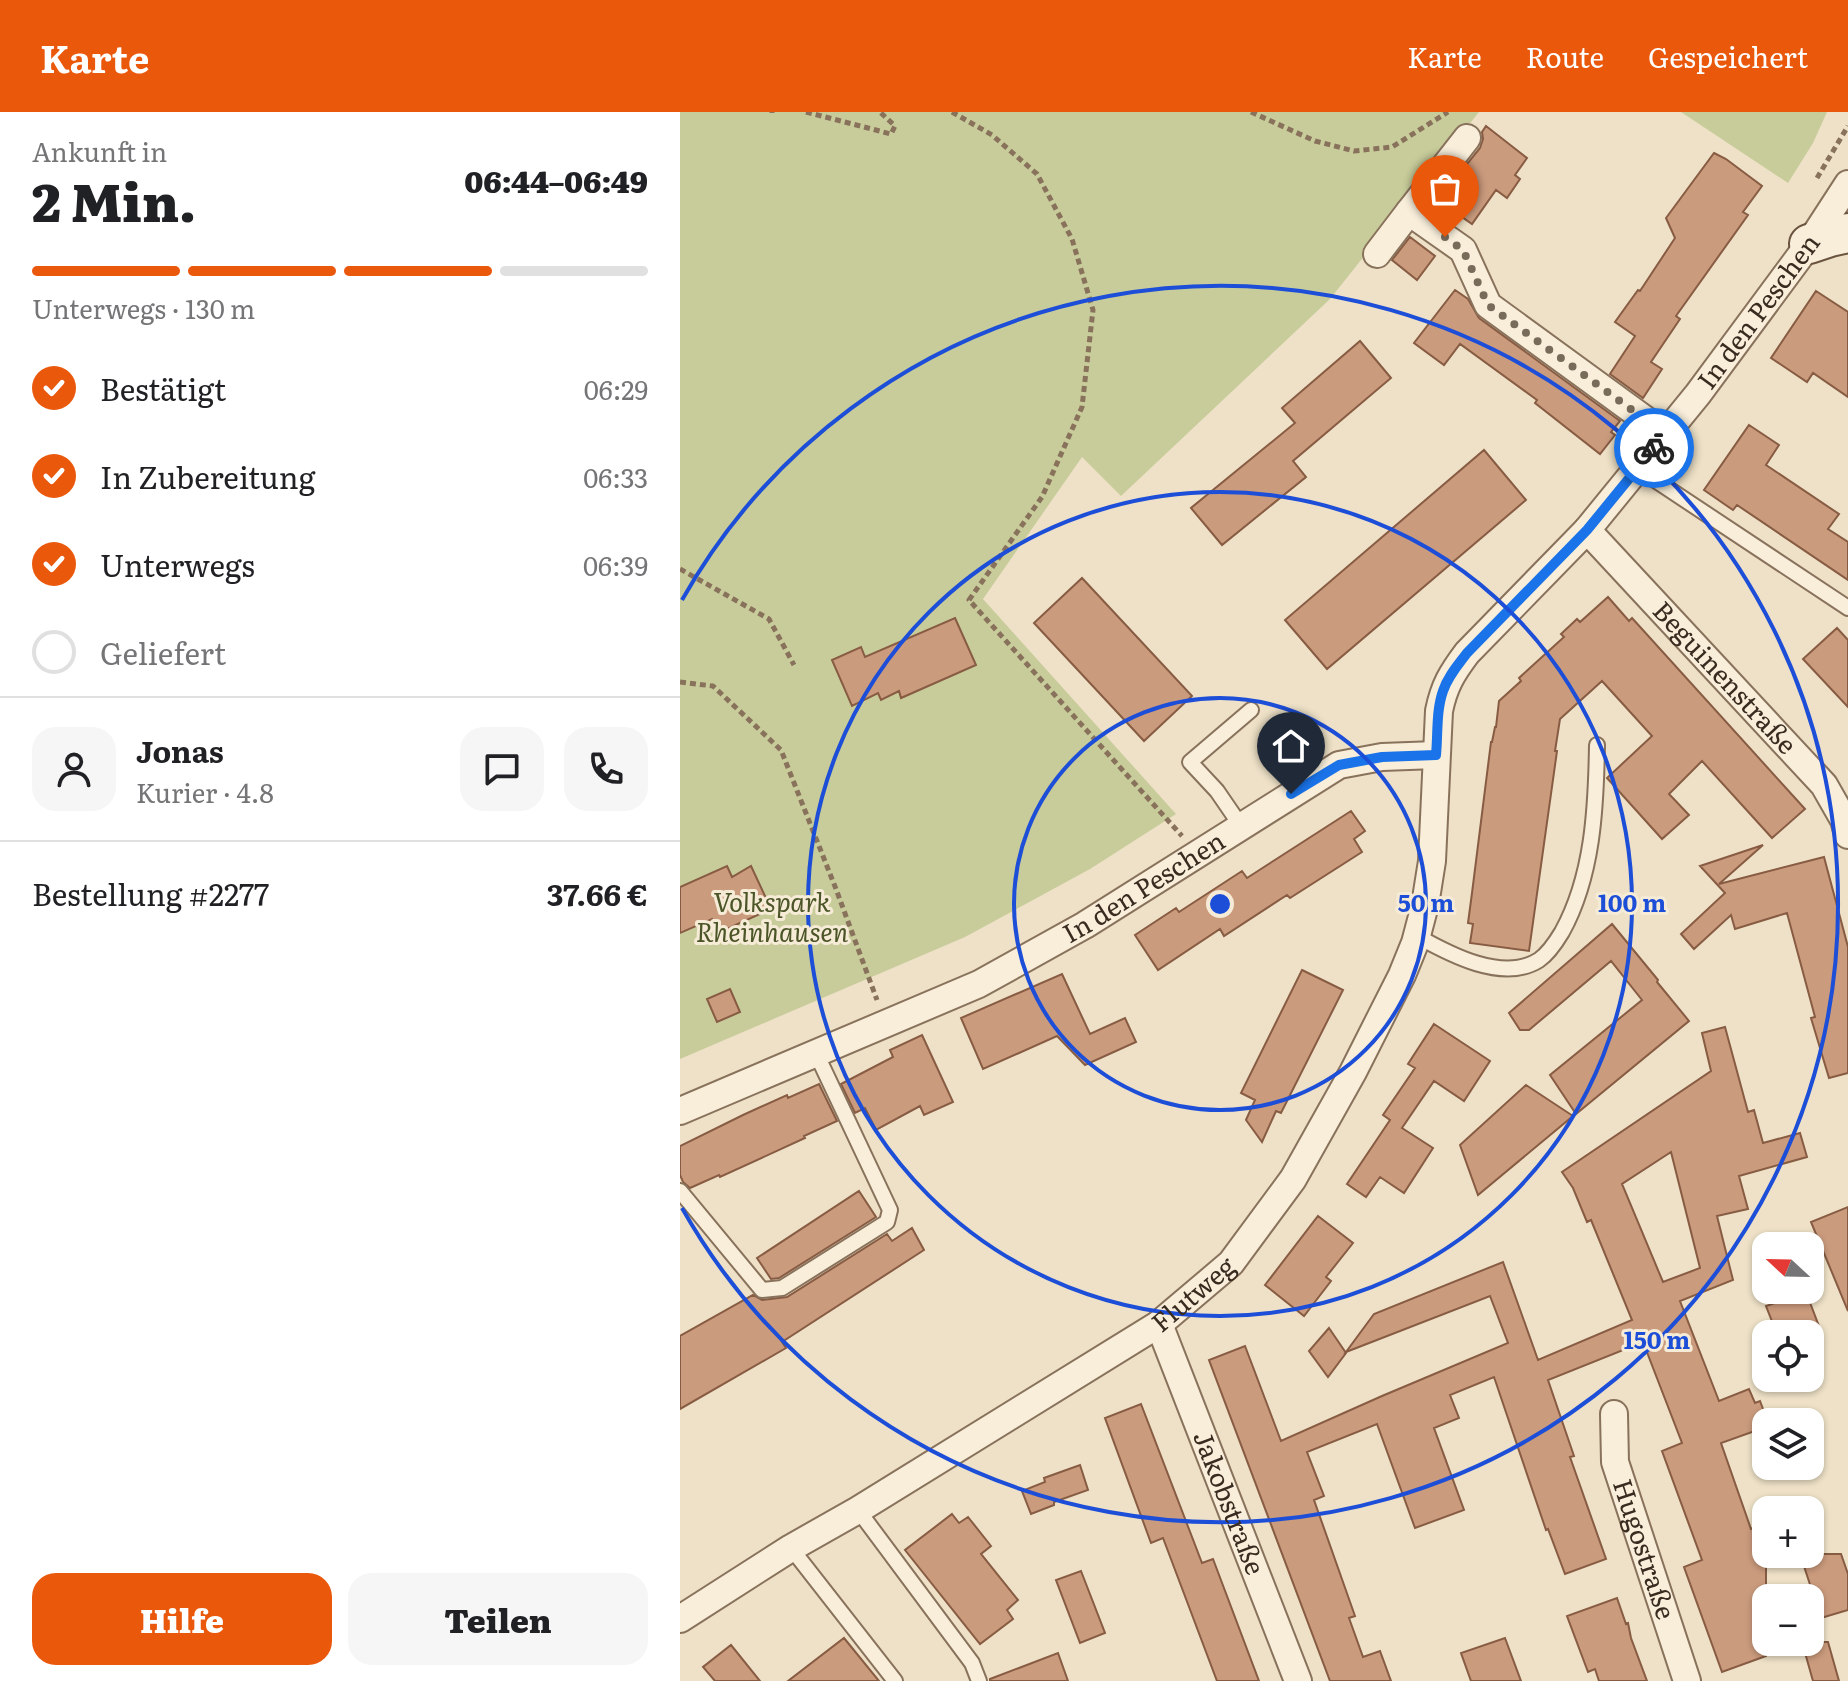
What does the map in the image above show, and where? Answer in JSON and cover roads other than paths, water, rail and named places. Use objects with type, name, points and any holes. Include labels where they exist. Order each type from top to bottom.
[{"type":"main road","points":[[1809,244],[1848,233]]},
{"type":"street","points":[[1377,254],[1467,138]]},
{"type":"street","name":"In den Peschen","points":[[680,1111],[979,984],[1085,925],[1339,765],[1382,757],[1436,755],[1439,711],[1443,691],[1452,673],[1467,653],[1587,530],[1698,394],[1809,244],[1848,184]]},
{"type":"street","points":[[1409,212],[1463,250],[1488,305],[1665,434]]},
{"type":"street","name":"Beguinenstraße","points":[[1587,530],[1824,785],[1844,820],[1848,835]]},
{"type":"street","name":"Flutweg","points":[[680,1619],[1159,1324],[1231,1263],[1293,1179],[1353,1072],[1402,975],[1417,936],[1432,861],[1436,755]]},
{"type":"street","name":"Jakobstraße","points":[[1159,1324],[1298,1681]]},
{"type":"street","name":"Hugostraße","points":[[1614,1414],[1615,1462],[1687,1681]]},
{"type":"lane","points":[[1637,468],[1848,608]]},
{"type":"lane","points":[[1241,826],[1217,791],[1190,762],[1251,710]]},
{"type":"lane","points":[[1417,936],[1462,960],[1488,967],[1518,968],[1538,961],[1553,947],[1571,914],[1586,865],[1596,798],[1597,745]]},
{"type":"lane","points":[[680,1191],[762,1290],[782,1288],[887,1222],[890,1210],[816,1053]]},
{"type":"lane","points":[[858,1510],[972,1663],[979,1681]]},
{"type":"lane","points":[[791,1548],[895,1681]]},
{"type":"park label","name":"Volkspark Rheinhausen","points":[[772,918]]}]
